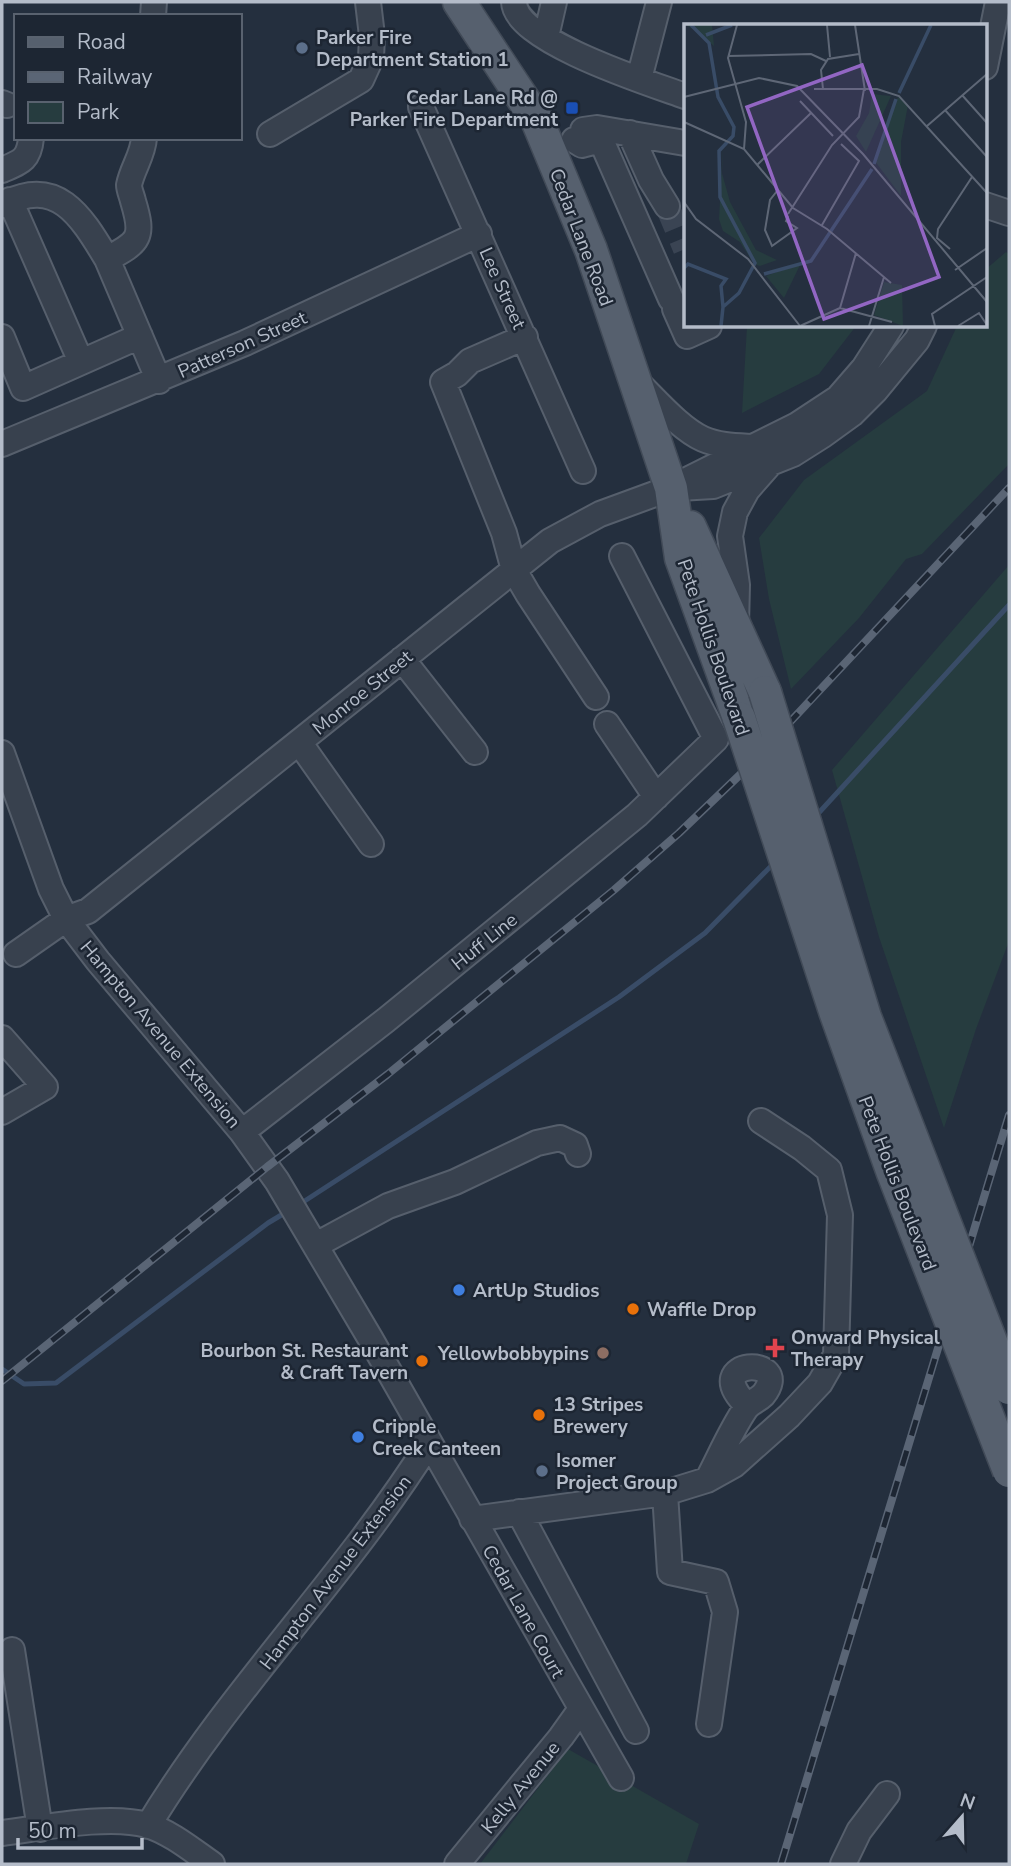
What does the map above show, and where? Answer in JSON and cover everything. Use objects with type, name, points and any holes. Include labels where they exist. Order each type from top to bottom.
[{"type":"main road","name":"Cedar Lane Road","points":[[459,2],[537,120],[562,145],[590,250],[671,488]]},
{"type":"main road","name":"Pete Hollis Boulevard","points":[[671,488],[765,692],[866,1017],[1009,1388]]},
{"type":"main road","name":"Pete Hollis Boulevard","points":[[671,488],[681,558],[739,718],[835,1011],[884,1148],[1009,1471]]},
{"type":"street","points":[[270,135],[361,80],[371,58],[373,36],[368,2]]},
{"type":"street","points":[[514,2],[514,8],[525,20],[572,54],[684,96]]},
{"type":"street","points":[[546,37],[554,2]]},
{"type":"street","points":[[639,79],[659,2]]},
{"type":"street","points":[[986,61],[998,2]]},
{"type":"street","name":"Lee Street","points":[[422,107],[583,471]]},
{"type":"street","points":[[562,145],[580,131],[597,128],[684,143]]},
{"type":"street","points":[[630,133],[651,180],[667,206]]},
{"type":"street","points":[[2,170],[26,158],[31,140]]},
{"type":"street","points":[[107,259],[130,247],[137,237],[140,223],[129,187],[144,140]]},
{"type":"street","points":[[562,145],[582,145],[601,140],[687,337],[707,327]]},
{"type":"street","points":[[81,362],[6,203],[37,193],[61,201],[85,222],[107,259],[159,381]]},
{"type":"street","points":[[986,205],[1009,213]]},
{"type":"street","name":"Patterson Street","points":[[2,444],[159,381],[479,234]]},
{"type":"street","points":[[736,629],[737,585],[730,536],[736,512],[762,456],[797,425],[838,398],[864,368],[890,327]]},
{"type":"street","points":[[635,380],[701,438],[762,456],[793,454],[852,414],[895,368],[924,327]]},
{"type":"street","points":[[2,337],[23,388],[140,336]]},
{"type":"street","points":[[525,337],[470,361],[457,374],[443,382],[504,534],[514,570],[597,697]]},
{"type":"street","name":"Monroe Street","points":[[8,959],[66,919],[88,911],[550,541],[600,514],[671,488],[713,486],[762,456]]},
{"type":"street","name":"Huff Line","points":[[242,1132],[386,1020],[656,797],[716,739],[622,556]]},
{"type":"street","points":[[402,659],[475,752]]},
{"type":"street","points":[[607,724],[656,797]]},
{"type":"street","points":[[299,742],[371,844]]},
{"type":"street","name":"Hampton Avenue Extension","points":[[2,753],[51,889],[66,919],[242,1132],[276,1181],[316,1245],[429,1443],[397,1495],[190,1761],[148,1826]]},
{"type":"street","points":[[2,1112],[45,1087],[6,1051]]},
{"type":"street","points":[[472,1519],[665,1493],[707,1480],[734,1465],[789,1416],[820,1382],[836,1355],[840,1214],[829,1170],[761,1121]]},
{"type":"street","points":[[316,1245],[388,1206],[455,1182],[537,1143],[559,1138],[575,1145],[578,1154]]},
{"type":"street","points":[[707,1480],[748,1406]]},
{"type":"street","name":"Cedar Lane Court","points":[[429,1443],[621,1779]]},
{"type":"street","points":[[665,1493],[670,1572],[716,1582],[724,1612],[709,1724]]},
{"type":"street","points":[[519,1513],[636,1731]]},
{"type":"street","points":[[12,1650],[40,1829]]},
{"type":"street","name":"Kelly Avenue","points":[[457,1864],[581,1709]]},
{"type":"street","points":[[843,1864],[859,1831],[887,1794]]},
{"type":"street","points":[[2,1833],[118,1821],[148,1826],[181,1843],[210,1864]]},
{"type":"green space","points":[[1006,252],[1009,254],[1009,464],[922,554],[906,559],[859,618],[791,689],[769,599],[759,538],[804,480],[927,391],[957,327],[986,327],[986,269]]},
{"type":"green space","points":[[747,327],[855,327],[819,374],[742,413]]},
{"type":"green space","points":[[1009,565],[1009,941],[976,1029],[944,1128],[879,937],[832,770]]},
{"type":"green space","points":[[568,1749],[699,1824],[686,1864],[480,1864]]},
{"type":"waterway","points":[[815,817],[1009,605]]},
{"type":"waterway","points":[[300,1204],[619,997],[705,933],[776,861]]},
{"type":"waterway","points":[[2,1369],[24,1384],[56,1383],[268,1223],[288,1211]]},
{"type":"tunnel","points":[[667,206],[684,247]]},
{"type":"railway","points":[[2,1381],[267,1167],[388,1074],[614,890],[679,833],[747,768],[1009,488]]},
{"type":"railway","points":[[781,1864],[1009,1115]]},
{"type":"place","name":"Parker Fire Department Station 1","points":[[302,48]]},
{"type":"place","name":"Cedar Lane Rd @ Parker Fire Department","points":[[572,108]]},
{"type":"place","name":"ArtUp Studios","points":[[459,1290]]},
{"type":"place","name":"Waffle Drop","points":[[633,1309]]},
{"type":"place","name":"Onward Physical Therapy","points":[[775,1348]]},
{"type":"place","name":"Yellowbobbypins","points":[[603,1353]]},
{"type":"place","name":"Bourbon St. Restaurant & Craft Tavern","points":[[422,1361]]},
{"type":"place","name":"13 Stripes Brewery","points":[[539,1415]]},
{"type":"place","name":"Cripple Creek Canteen","points":[[358,1437]]},
{"type":"place","name":"Isomer Project Group","points":[[542,1471]]}]
